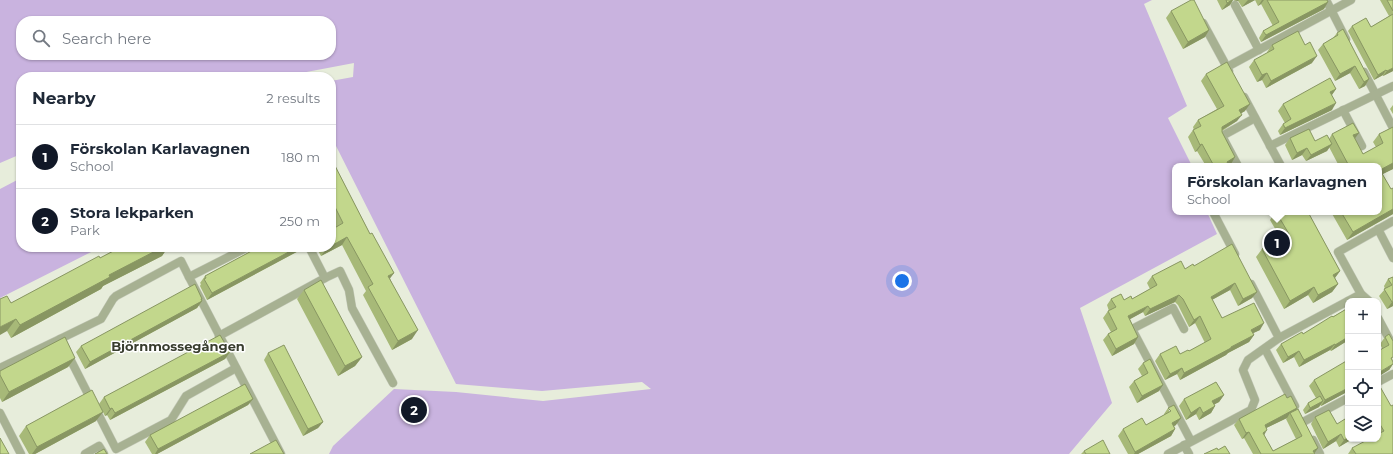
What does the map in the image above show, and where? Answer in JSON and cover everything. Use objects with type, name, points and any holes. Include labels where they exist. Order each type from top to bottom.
[{"type":"lane","points":[[1326,0],[1350,46]]},
{"type":"lane","points":[[1227,67],[1352,0]]},
{"type":"lane","points":[[1235,5],[1259,50]]},
{"type":"lane","points":[[1200,18],[1234,80]]},
{"type":"lane","points":[[1361,66],[1393,128]]},
{"type":"lane","points":[[1270,146],[1393,86]]},
{"type":"lane","points":[[1241,93],[1279,163]]},
{"type":"lane","points":[[1343,110],[1362,146]]},
{"type":"lane","points":[[1236,163],[1222,136],[1255,118]]},
{"type":"lane","points":[[1215,215],[1239,261]]},
{"type":"lane","points":[[1330,256],[1393,221]]},
{"type":"lane","points":[[1378,229],[1393,258]]},
{"type":"lane","points":[[189,277],[238,252]]},
{"type":"lane","points":[[311,252],[324,278]]},
{"type":"lane","points":[[1338,252],[1361,294],[1365,298]]},
{"type":"lane","points":[[0,368],[101,320],[116,296],[181,261],[281,454]]},
{"type":"lane","points":[[219,336],[324,278],[340,271],[349,290],[352,308],[392,383]]},
{"type":"lane","points":[[1246,275],[1279,338]]},
{"type":"lane","points":[[1354,298],[1361,294]]},
{"type":"lane","points":[[1168,454],[1251,410],[1255,400],[1244,370],[1248,360],[1279,338],[1345,303]]},
{"type":"lane","points":[[1184,329],[1172,308],[1132,329],[1188,443],[1189,454]]},
{"type":"lane","points":[[1381,324],[1393,346]]},
{"type":"lane","points":[[60,339],[116,449]]},
{"type":"lane","points":[[1265,349],[1320,454]]},
{"type":"lane","points":[[107,454],[171,420],[186,396],[236,368]]},
{"type":"lane","points":[[1381,380],[1393,374]]},
{"type":"lane","points":[[1307,428],[1345,400]]},
{"type":"lane","points":[[0,413],[21,454]]},
{"type":"lane","points":[[85,454],[99,446],[104,454]]},
{"type":"shaded area","points":[[0,0],[1152,0],[1144,4],[1187,106],[1168,118],[1190,163],[1172,163],[1172,215],[1208,215],[1217,234],[1080,308],[1112,403],[1069,454],[329,454],[333,446],[394,389],[456,392],[543,401],[651,389],[642,382],[542,391],[456,384],[336,146],[336,80],[353,77],[354,63],[306,72],[16,72],[16,156],[0,163]]},
{"type":"shaded area","points":[[16,181],[16,252],[91,252],[0,298],[0,189]]},
{"type":"building","points":[[1191,0],[1194,0],[1209,30],[1188,42],[1171,11]]},
{"type":"building","points":[[1267,0],[1327,0],[1328,2],[1266,35],[1263,31],[1279,22]]},
{"type":"building","points":[[1387,0],[1393,0],[1393,11]]},
{"type":"building","points":[[1393,14],[1393,68],[1378,75],[1352,26],[1366,18],[1371,27]]},
{"type":"building","points":[[1343,29],[1369,79],[1364,82],[1355,66],[1340,74],[1323,44],[1338,35],[1337,33]]},
{"type":"building","points":[[1298,31],[1305,45],[1310,42],[1317,56],[1271,81],[1267,73],[1262,75],[1254,60],[1274,49],[1272,45]]},
{"type":"building","points":[[1227,62],[1250,104],[1239,110],[1242,115],[1222,127],[1222,132],[1235,157],[1228,163],[1212,163],[1202,144],[1200,145],[1193,130],[1201,126],[1198,120],[1224,106],[1206,74]]},
{"type":"building","points":[[1330,78],[1336,89],[1330,92],[1336,103],[1285,128],[1283,124],[1291,119],[1283,104]]},
{"type":"building","points":[[1353,123],[1359,133],[1353,135],[1363,154],[1383,143],[1379,134],[1393,127],[1393,163],[1382,169],[1382,163],[1347,163],[1332,134]]},
{"type":"building","points":[[1309,129],[1315,141],[1327,135],[1332,144],[1311,155],[1307,148],[1297,153],[1290,138]]},
{"type":"building","points":[[336,168],[370,234],[372,233],[394,273],[388,276],[418,330],[398,341],[368,287],[373,284],[347,237],[336,243],[336,227],[343,223],[336,209]]},
{"type":"building","points":[[1382,173],[1391,189],[1393,188],[1393,209],[1353,232],[1343,215],[1382,215]]},
{"type":"building","points":[[1278,215],[1310,215],[1340,271],[1333,275],[1338,284],[1318,295],[1314,287],[1290,301],[1262,249],[1289,234]]},
{"type":"building","points":[[1232,244],[1257,292],[1243,299],[1235,283],[1211,297],[1222,318],[1254,303],[1264,323],[1251,330],[1254,335],[1184,373],[1182,368],[1170,374],[1160,354],[1176,346],[1180,354],[1188,350],[1189,351],[1211,339],[1200,316],[1194,320],[1183,299],[1179,295],[1150,309],[1148,306],[1128,316],[1138,337],[1116,349],[1108,334],[1117,329],[1108,311],[1116,307],[1111,299],[1121,294],[1124,300],[1131,296],[1132,299],[1157,285],[1152,276],[1181,261],[1185,269],[1193,264],[1194,266]]},
{"type":"building","points":[[111,252],[153,252],[20,325],[16,319],[0,327],[0,299],[7,296],[11,303],[99,256],[100,258]]},
{"type":"building","points":[[250,252],[289,252],[212,293],[204,279],[206,278],[205,276]]},
{"type":"building","points":[[1393,277],[1392,302],[1384,289],[1392,285],[1388,279]]},
{"type":"building","points":[[321,280],[362,357],[345,366],[304,290]]},
{"type":"building","points":[[195,284],[202,301],[90,362],[81,346]]},
{"type":"building","points":[[1345,310],[1345,339],[1304,360],[1299,351],[1288,357],[1281,344],[1302,332],[1303,334],[1332,316],[1333,317]]},
{"type":"building","points":[[1389,334],[1393,341],[1393,357],[1391,358],[1393,364],[1381,371],[1381,349],[1389,345],[1385,337]]},
{"type":"building","points":[[220,335],[230,352],[115,413],[112,408],[110,409],[104,397]]},
{"type":"building","points":[[65,337],[75,358],[9,392],[0,375],[0,371]]},
{"type":"building","points":[[284,345],[323,422],[308,429],[268,353]]},
{"type":"building","points":[[1150,359],[1163,385],[1142,396],[1134,381],[1148,373],[1143,363]]},
{"type":"building","points":[[1345,362],[1345,390],[1325,400],[1314,380]]},
{"type":"building","points":[[1216,382],[1224,395],[1212,401],[1215,406],[1203,413],[1200,407],[1191,413],[1184,399]]},
{"type":"building","points":[[245,384],[253,399],[158,449],[150,435]]},
{"type":"building","points":[[1381,388],[1391,406],[1393,405],[1393,454],[1356,454],[1352,448],[1363,442],[1381,442],[1381,432],[1384,431],[1381,426]]},
{"type":"building","points":[[92,390],[103,412],[37,447],[26,426]]},
{"type":"building","points":[[1285,394],[1287,398],[1291,396],[1297,408],[1265,425],[1267,430],[1263,433],[1273,451],[1302,436],[1290,413],[1298,409],[1318,448],[1313,451],[1315,454],[1261,454],[1249,432],[1246,433],[1239,419]]},
{"type":"building","points":[[1320,396],[1323,401],[1310,408],[1308,403]]},
{"type":"building","points":[[1174,405],[1181,418],[1172,423],[1175,429],[1135,452],[1123,429],[1142,418],[1146,425],[1171,411],[1168,408]]},
{"type":"building","points":[[1329,410],[1337,424],[1345,419],[1345,440],[1341,434],[1328,442],[1315,417]]},
{"type":"building","points":[[0,438],[9,454],[0,454]]},
{"type":"building","points":[[276,440],[284,454],[250,454]]},
{"type":"building","points":[[1103,440],[1110,454],[1086,454],[1084,451]]},
{"type":"building","points":[[1225,446],[1230,454],[1204,454],[1217,448],[1218,450]]},
{"type":"building","points":[[104,449],[107,454],[95,454]]},
{"type":"place","name":"Förskolan Karlavagnen","points":[[1277,243]]},
{"type":"place","name":"Stora lekparken","points":[[414,410]]},
{"type":"district","name":"Björnmossegången","points":[[178,346]]}]
